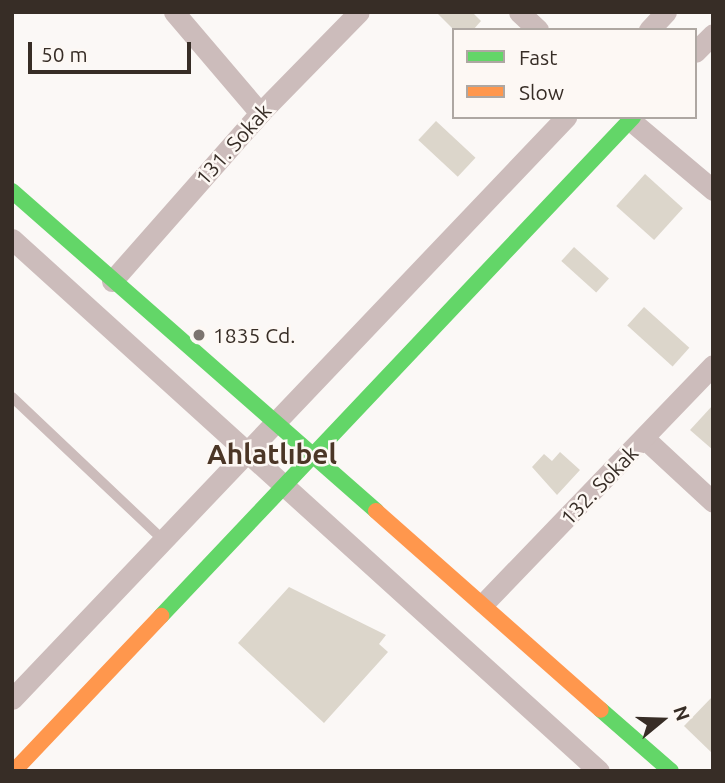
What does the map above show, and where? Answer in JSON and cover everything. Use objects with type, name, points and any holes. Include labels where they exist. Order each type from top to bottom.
[{"type":"street","points":[[174,12],[260,113]]},
{"type":"street","name":"131. Sokak","points":[[112,281],[260,113],[359,12]]},
{"type":"street","points":[[519,12],[536,28]]},
{"type":"street","points":[[651,28],[666,12]]},
{"type":"street","points":[[697,50],[713,34]]},
{"type":"street","points":[[12,699],[564,119]]},
{"type":"street","points":[[13,771],[632,119],[713,190]]},
{"type":"street","points":[[12,191],[312,456],[484,603],[671,771]]},
{"type":"street","points":[[12,239],[245,454],[599,771]]},
{"type":"street","name":"132. Sokak","points":[[484,603],[713,365]]},
{"type":"street","points":[[644,438],[713,502]]},
{"type":"lane","points":[[12,397],[163,540]]},
{"type":"building","points":[[436,12],[472,12],[481,21],[475,28],[452,28]]},
{"type":"building","points":[[436,121],[475,158],[458,177],[418,140]]},
{"type":"building","points":[[645,174],[683,208],[654,240],[616,206]]},
{"type":"building","points":[[574,247],[609,278],[596,293],[561,261]]},
{"type":"building","points":[[644,307],[689,348],[673,366],[627,326]]},
{"type":"building","points":[[713,405],[713,450],[690,430]]},
{"type":"building","points":[[560,452],[580,470],[557,495],[532,467],[544,454],[552,461]]},
{"type":"building","points":[[289,587],[386,635],[379,644],[388,652],[324,723],[238,643]]},
{"type":"building","points":[[713,696],[713,754],[684,726]]},
{"type":"traffic: fast","points":[[161,616],[631,119]]},
{"type":"traffic: fast","points":[[12,191],[376,511]]},
{"type":"traffic: fast","points":[[601,710],[671,771]]},
{"type":"traffic: slow","points":[[376,511],[601,710]]},
{"type":"traffic: slow","points":[[14,771],[161,616]]},
{"type":"place","name":"1835 Cd.","points":[[199,335]]},
{"type":"district","name":"Ahlatlıbel","points":[[272,454]]}]
